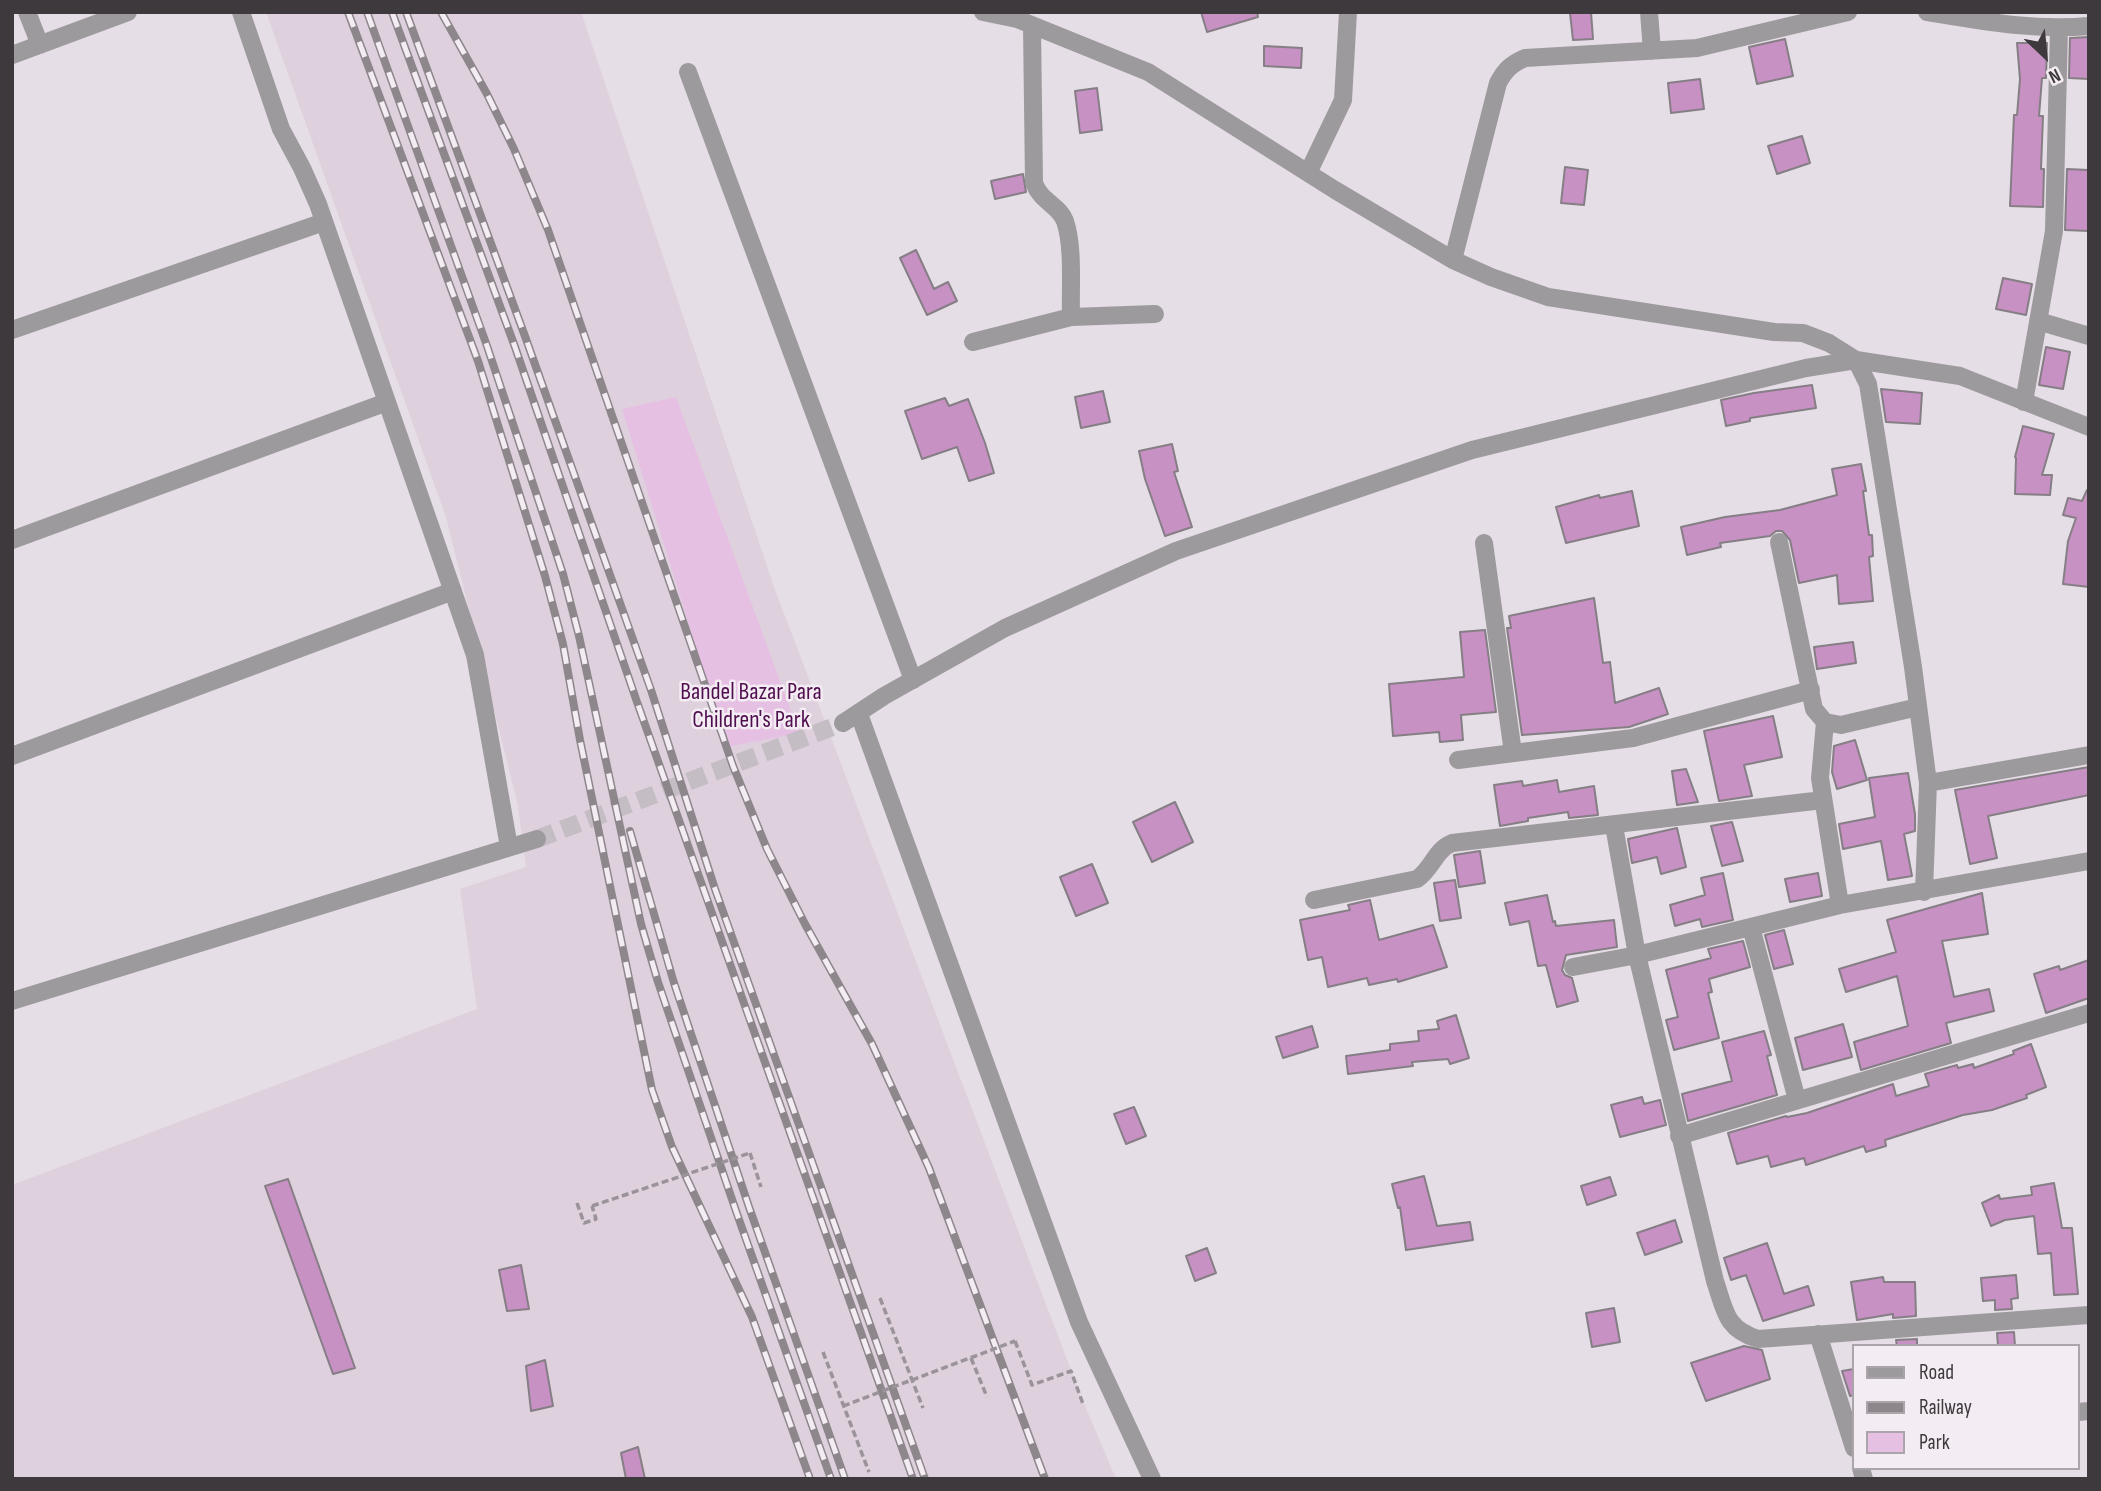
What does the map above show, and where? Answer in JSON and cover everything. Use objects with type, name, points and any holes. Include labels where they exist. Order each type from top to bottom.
[{"type":"street","points":[[27,12],[40,45]]},
{"type":"street","points":[[12,55],[128,12]]},
{"type":"street","points":[[241,12],[281,129],[302,168],[324,222],[475,655],[509,847]]},
{"type":"street","points":[[983,12],[1024,19],[1148,72],[1453,260],[1491,277],[1548,298],[1774,332],[1803,333],[1829,343],[1856,360],[1868,384],[1928,783],[1924,892]]},
{"type":"street","points":[[1308,173],[1343,100],[1348,12]]},
{"type":"street","points":[[1648,12],[1652,51]]},
{"type":"street","points":[[1453,260],[1498,83],[1514,62],[1525,58],[1697,47],[1848,12]]},
{"type":"street","points":[[1927,12],[2023,20],[2059,29],[2089,26]]},
{"type":"street","points":[[1024,19],[1034,183],[1038,194],[1058,210],[1065,221],[1072,317]]},
{"type":"street","points":[[2024,401],[2054,231],[2059,29]]},
{"type":"street","points":[[688,72],[913,680]]},
{"type":"street","points":[[12,330],[324,222]]},
{"type":"street","points":[[974,341],[1072,317],[1155,314]]},
{"type":"street","points":[[2038,321],[2089,336]]},
{"type":"street","points":[[1152,1479],[1079,1322],[851,719],[1005,628],[1176,551],[1459,454],[1793,371],[1856,360],[1959,376],[2089,427]]},
{"type":"street","points":[[12,540],[387,402]]},
{"type":"street","points":[[1779,542],[1814,709],[1825,722],[1841,725],[1918,707]]},
{"type":"street","points":[[1484,543],[1513,753]]},
{"type":"street","points":[[12,756],[453,591]]},
{"type":"street","points":[[1458,760],[1633,738],[1811,690]]},
{"type":"street","points":[[1825,722],[1820,778],[1840,905]]},
{"type":"street","points":[[1928,783],[2089,755]]},
{"type":"street","points":[[1314,900],[1417,879],[1425,874],[1442,847],[1452,843],[1823,800]]},
{"type":"street","points":[[1614,826],[1637,955],[1715,1281],[1728,1321],[1742,1334],[1758,1339],[2089,1315]]},
{"type":"street","points":[[12,1001],[537,839]]},
{"type":"street","points":[[1573,967],[1637,955],[1840,905],[2089,862]]},
{"type":"street","points":[[1751,927],[1797,1100]]},
{"type":"street","points":[[1679,1136],[2089,1013]]},
{"type":"street","points":[[1818,1334],[1853,1443]]},
{"type":"path","points":[[577,1203],[584,1223],[596,1219],[592,1206],[750,1153],[761,1187]]},
{"type":"path","points":[[880,1298],[923,1408]]},
{"type":"path","points":[[843,1406],[1016,1341],[1032,1385],[1071,1371],[1083,1404]]},
{"type":"path","points":[[823,1352],[869,1472]]},
{"type":"path","points":[[971,1358],[987,1397]]},
{"type":"shaded area","points":[[266,12],[581,12],[774,587],[1080,1394],[1116,1479],[12,1479],[12,1185],[477,1009],[460,889],[526,867],[518,806],[446,517]]},
{"type":"green space","name":"Bandel Bazar Para Children's Park","points":[[676,397],[799,733],[727,747],[622,409]]},
{"type":"building","points":[[1201,12],[1257,12],[1258,17],[1207,32]]},
{"type":"building","points":[[1591,12],[1593,39],[1573,40],[1570,13]]},
{"type":"building","points":[[2089,37],[2089,79],[2069,78],[2070,38]]},
{"type":"building","points":[[1785,39],[1793,76],[1757,84],[1749,47]]},
{"type":"building","points":[[2017,43],[2047,43],[2046,78],[2042,78],[2039,116],[2043,116],[2043,207],[2010,206],[2014,115],[2017,115],[2020,79]]},
{"type":"building","points":[[1264,46],[1302,48],[1301,68],[1264,66]]},
{"type":"building","points":[[1700,79],[1704,109],[1671,113],[1668,83]]},
{"type":"building","points":[[1097,88],[1102,130],[1080,133],[1075,91]]},
{"type":"building","points":[[1802,136],[1810,163],[1777,174],[1768,146]]},
{"type":"building","points":[[1565,167],[1588,170],[1584,205],[1561,203]]},
{"type":"building","points":[[2067,169],[2088,170],[2089,231],[2065,230]]},
{"type":"building","points":[[1023,174],[1026,192],[995,199],[991,181]]},
{"type":"building","points":[[916,250],[934,289],[948,282],[957,301],[927,315],[900,258]]},
{"type":"building","points":[[2003,278],[2032,284],[2026,315],[1996,309]]},
{"type":"building","points":[[2046,347],[2070,352],[2063,389],[2039,385]]},
{"type":"building","points":[[1812,385],[1816,408],[1750,418],[1750,421],[1726,426],[1721,400]]},
{"type":"building","points":[[1881,389],[1922,393],[1920,424],[1886,422]]},
{"type":"building","points":[[1103,391],[1110,422],[1081,428],[1075,397]]},
{"type":"building","points":[[945,398],[949,406],[968,399],[994,473],[969,481],[957,447],[922,459],[905,411]]},
{"type":"building","points":[[2023,426],[2054,434],[2042,475],[2052,475],[2050,495],[2015,494],[2015,457]]},
{"type":"building","points":[[1172,444],[1178,471],[1174,472],[1192,527],[1165,536],[1145,479],[1139,451]]},
{"type":"building","points":[[1861,464],[1869,535],[1872,535],[1873,556],[1869,557],[1873,601],[1839,604],[1837,575],[1799,583],[1790,540],[1782,531],[1776,531],[1770,536],[1720,543],[1721,547],[1687,555],[1681,527],[1725,517],[1780,510],[1837,495],[1832,469]]},
{"type":"building","points":[[2087,490],[2089,587],[2063,584],[2068,541],[2076,518],[2063,515],[2068,498],[2082,501]]},
{"type":"building","points":[[1632,491],[1639,526],[1566,543],[1556,507],[1599,495],[1600,498]]},
{"type":"building","points":[[1594,598],[1603,663],[1610,662],[1615,703],[1659,688],[1668,714],[1629,727],[1522,735],[1507,628],[1511,628],[1509,616]]},
{"type":"building","points":[[1485,630],[1496,712],[1461,715],[1463,740],[1440,742],[1439,732],[1393,736],[1389,684],[1464,677],[1460,632]]},
{"type":"building","points":[[1853,642],[1856,663],[1817,669],[1814,647]]},
{"type":"building","points":[[1773,716],[1782,757],[1744,765],[1752,796],[1719,801],[1704,731]]},
{"type":"building","points":[[1855,740],[1867,780],[1837,789],[1832,772],[1834,746]]},
{"type":"building","points":[[2089,767],[2089,795],[1988,816],[1997,858],[1970,864],[1955,790]]},
{"type":"building","points":[[1686,769],[1698,802],[1677,805],[1672,771]]},
{"type":"building","points":[[1908,773],[1915,831],[1904,834],[1912,876],[1888,880],[1881,841],[1843,849],[1839,824],[1875,817],[1869,778]]},
{"type":"building","points":[[1557,780],[1559,792],[1594,786],[1598,815],[1569,818],[1568,812],[1528,818],[1528,821],[1500,826],[1494,785],[1522,781],[1523,786]]},
{"type":"building","points":[[1175,802],[1193,842],[1152,862],[1133,822]]},
{"type":"building","points":[[1732,822],[1743,861],[1722,866],[1711,826]]},
{"type":"building","points":[[1677,828],[1686,867],[1661,874],[1657,857],[1632,863],[1628,839]]},
{"type":"building","points":[[1480,851],[1485,883],[1459,887],[1454,855]]},
{"type":"building","points":[[1092,864],[1108,903],[1076,916],[1060,877]]},
{"type":"building","points":[[1723,873],[1733,920],[1702,927],[1700,919],[1675,926],[1670,905],[1705,895],[1701,878]]},
{"type":"building","points":[[1818,873],[1822,896],[1790,902],[1785,879]]},
{"type":"building","points":[[1455,880],[1461,918],[1440,921],[1434,883]]},
{"type":"building","points":[[1982,893],[1988,934],[1942,941],[1954,997],[1989,989],[1994,1011],[1946,1023],[1951,1043],[1861,1070],[1854,1042],[1908,1026],[1897,976],[1846,992],[1839,969],[1896,952],[1887,920]]},
{"type":"building","points":[[1547,895],[1556,926],[1614,920],[1617,947],[1566,955],[1562,970],[1572,978],[1578,1001],[1557,1007],[1546,965],[1538,966],[1529,921],[1510,925],[1505,903]]},
{"type":"building","points":[[1370,900],[1379,940],[1433,925],[1447,967],[1398,982],[1397,979],[1369,985],[1367,978],[1328,987],[1322,957],[1308,960],[1300,920],[1350,910],[1348,905]]},
{"type":"building","points":[[1784,930],[1793,964],[1774,969],[1765,935]]},
{"type":"building","points":[[1743,941],[1750,967],[1709,979],[1712,992],[1708,993],[1719,1038],[1674,1050],[1666,1020],[1678,1017],[1666,970],[1711,958],[1708,949]]},
{"type":"building","points":[[2089,960],[2089,998],[2046,1013],[2034,974],[2059,966],[2060,970]]},
{"type":"building","points":[[1456,1015],[1469,1058],[1450,1064],[1448,1059],[1412,1062],[1413,1066],[1348,1074],[1346,1056],[1390,1050],[1390,1044],[1419,1041],[1418,1031],[1439,1029],[1437,1021]]},
{"type":"building","points":[[1843,1024],[1852,1057],[1803,1070],[1795,1038]]},
{"type":"building","points":[[1312,1026],[1318,1047],[1283,1058],[1276,1037]]},
{"type":"building","points":[[1764,1031],[1777,1095],[1688,1121],[1682,1094],[1732,1081],[1722,1042]]},
{"type":"building","points":[[2031,1044],[2046,1087],[2026,1095],[2027,1098],[1885,1140],[1886,1146],[1866,1152],[1864,1146],[1806,1165],[1804,1158],[1771,1167],[1768,1156],[1737,1164],[1728,1133],[1786,1116],[1807,1113],[1893,1084],[1896,1096],[1929,1086],[1925,1074],[1957,1065],[1958,1068],[1973,1064],[1974,1068],[2014,1054],[2013,1051]]},
{"type":"building","points":[[1642,1097],[1644,1104],[1660,1100],[1666,1125],[1620,1137],[1611,1105]]},
{"type":"building","points":[[1134,1107],[1146,1136],[1126,1144],[1114,1114]]},
{"type":"building","points":[[1424,1176],[1437,1226],[1470,1222],[1473,1240],[1406,1250],[1400,1207],[1398,1208],[1392,1184]]},
{"type":"building","points":[[1610,1177],[1616,1195],[1587,1205],[1581,1186]]},
{"type":"building","points":[[288,1179],[355,1368],[333,1374],[265,1186]]},
{"type":"building","points":[[2054,1183],[2062,1228],[2072,1228],[2078,1294],[2054,1295],[2051,1253],[2038,1254],[2034,1216],[2005,1220],[1991,1226],[1982,1203],[1999,1195],[2000,1199],[2032,1195],[2031,1187]]},
{"type":"building","points":[[1675,1220],[1682,1242],[1645,1255],[1637,1233]]},
{"type":"building","points":[[1767,1243],[1784,1294],[1808,1286],[1814,1305],[1763,1321],[1746,1275],[1731,1280],[1724,1258]]},
{"type":"building","points":[[1207,1248],[1216,1273],[1195,1281],[1186,1256]]},
{"type":"building","points":[[521,1265],[529,1309],[507,1311],[499,1270]]},
{"type":"building","points":[[2016,1275],[2018,1298],[2011,1299],[2012,1309],[1995,1310],[1995,1300],[1983,1301],[1981,1278]]},
{"type":"building","points":[[1883,1277],[1884,1282],[1915,1282],[1916,1316],[1893,1318],[1893,1314],[1857,1320],[1851,1282]]},
{"type":"building","points":[[1614,1308],[1620,1342],[1592,1347],[1586,1313]]},
{"type":"building","points":[[2014,1332],[2015,1344],[1998,1344],[1997,1333]]},
{"type":"building","points":[[1917,1339],[1917,1344],[1897,1344],[1896,1340]]},
{"type":"building","points":[[1744,1346],[1762,1350],[1770,1379],[1706,1401],[1691,1363]]},
{"type":"building","points":[[545,1360],[553,1406],[531,1411],[526,1366]]},
{"type":"building","points":[[1853,1369],[1853,1395],[1850,1396],[1842,1371]]},
{"type":"building","points":[[638,1447],[645,1479],[626,1479],[621,1453]]},
{"type":"tunnel","points":[[537,839],[843,723]]},
{"type":"railway","points":[[348,12],[478,361],[545,576],[563,644],[580,740],[652,1090],[672,1147],[752,1317],[810,1479]]},
{"type":"railway","points":[[367,12],[487,346],[563,574],[579,636],[641,924],[658,982],[831,1479]]},
{"type":"railway","points":[[392,12],[515,347],[637,702],[913,1479]]},
{"type":"railway","points":[[406,12],[651,690],[715,889],[925,1479]]},
{"type":"railway","points":[[441,12],[514,149],[548,230],[733,766],[767,849],[872,1044],[929,1168],[1045,1479]]},
{"type":"railway","points":[[630,831],[674,983],[749,1207],[845,1479]]}]
